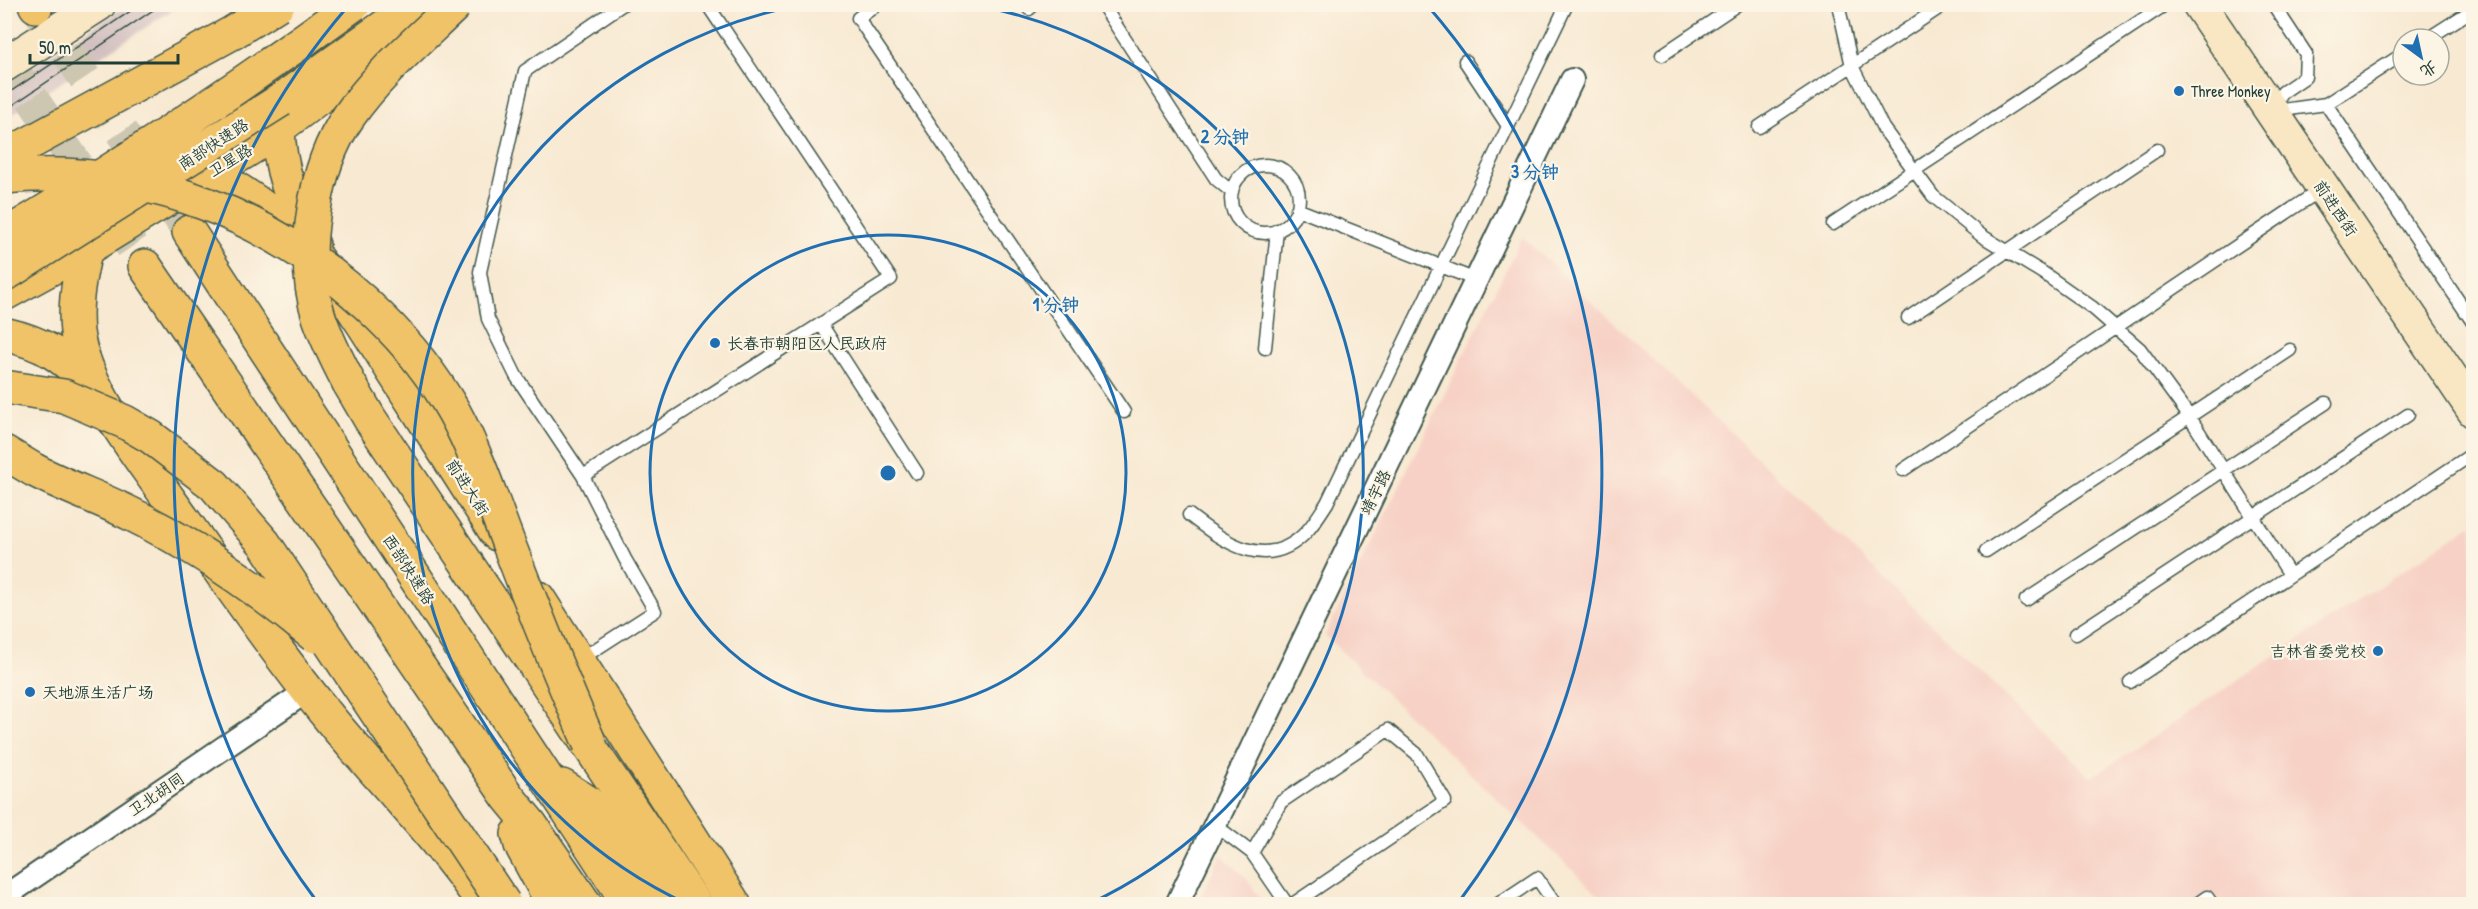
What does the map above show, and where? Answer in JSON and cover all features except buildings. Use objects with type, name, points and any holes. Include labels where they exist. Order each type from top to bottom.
[{"type":"main road","points":[[4,157],[232,33],[278,4]]},
{"type":"main road","points":[[4,219],[213,85],[326,4]]},
{"type":"main road","name":"南部快速路","points":[[4,236],[155,143],[260,72],[354,4]]},
{"type":"main road","name":"南部快速路","points":[[4,275],[218,142],[416,4]]},
{"type":"main road","name":"卫星路","points":[[4,294],[86,249],[256,145],[442,4]]},
{"type":"main road","points":[[456,4],[376,82],[348,117],[331,150],[318,182],[312,221],[312,284],[319,317],[335,356],[370,419],[590,744],[695,904]]},
{"type":"main road","points":[[278,127],[279,151],[288,189],[326,274]]},
{"type":"main road","points":[[123,143],[86,249],[77,304],[77,333],[85,362],[97,388],[130,444],[307,691],[440,845],[484,904]]},
{"type":"main road","name":"前进大街","points":[[123,143],[210,173],[259,204],[293,233],[326,274],[370,336],[734,904]]},
{"type":"main road","points":[[4,177],[63,174],[123,180],[201,201],[257,225],[282,240],[362,299],[406,345],[453,411],[476,457],[547,642],[590,744]]},
{"type":"main road","name":"西部快速路","points":[[189,232],[629,904]]},
{"type":"main road","points":[[145,266],[508,797],[531,825],[585,904]]},
{"type":"main road","points":[[4,334],[46,347],[61,356],[97,388]]},
{"type":"main road","points":[[4,387],[64,396],[92,406],[151,437],[214,485],[264,543],[504,904]]},
{"type":"main road","points":[[4,452],[54,481],[130,513],[194,548],[236,574],[342,658]]},
{"type":"main road","points":[[543,774],[586,801],[622,845],[663,904]]},
{"type":"main road","points":[[508,797],[521,845],[553,904]]},
{"type":"street","points":[[4,65],[99,4]]},
{"type":"street","name":"前进西街","points":[[2199,4],[2474,411]]},
{"type":"street","name":"靖宇路","points":[[1177,904],[1572,80]]},
{"type":"street","name":"卫北胡同","points":[[4,897],[307,691]]},
{"type":"lane","points":[[578,661],[655,611],[625,559],[583,476],[511,366],[488,319],[480,272],[525,70],[623,4]]},
{"type":"lane","points":[[583,476],[891,279],[706,4]]},
{"type":"lane","points":[[878,4],[858,18],[1124,412]]},
{"type":"lane","points":[[1026,4],[1029,9],[1035,4]]},
{"type":"lane","points":[[1102,4],[1216,179],[1232,192]]},
{"type":"lane","points":[[1189,515],[1217,537],[1256,554],[1284,548],[1307,531],[1327,503],[1567,4]]},
{"type":"lane","points":[[1662,55],[1738,4]]},
{"type":"lane","points":[[1838,4],[1852,66],[1883,128],[1933,196],[1982,236],[2043,273],[2140,348],[2189,417],[2290,575]]},
{"type":"lane","points":[[1759,127],[1945,4]]},
{"type":"lane","points":[[1833,224],[2166,4]]},
{"type":"lane","points":[[2271,112],[2283,92],[2305,77],[2306,54],[2273,4]]},
{"type":"lane","points":[[2446,27],[2474,9]]},
{"type":"lane","points":[[1465,61],[1508,126]]},
{"type":"lane","points":[[2271,112],[2326,104],[2391,62]]},
{"type":"lane","points":[[2326,104],[2474,324]]},
{"type":"lane","points":[[1908,318],[2157,150]]},
{"type":"lane","points":[[1260,165],[1270,165],[1280,168],[1294,181],[1299,200],[1297,209],[1286,225],[1277,230],[1260,232],[1244,225],[1233,210],[1232,192],[1242,174],[1260,165]]},
{"type":"lane","points":[[1902,470],[2323,189]]},
{"type":"lane","points":[[1297,209],[1476,280]]},
{"type":"lane","points":[[1265,348],[1277,230]]},
{"type":"lane","points":[[821,324],[917,473]]},
{"type":"lane","points":[[1986,551],[2290,350]]},
{"type":"lane","points":[[2026,600],[2326,403]]},
{"type":"lane","points":[[2076,634],[2408,415]]},
{"type":"lane","points":[[2130,682],[2474,453]]},
{"type":"lane","points":[[1252,853],[1281,802],[1388,730],[1417,754],[1445,801],[1293,904]]},
{"type":"lane","points":[[1215,825],[1252,853],[1287,904]]},
{"type":"lane","points":[[1498,904],[1537,878],[1555,904]]},
{"type":"lane","points":[[2197,904],[2207,897],[2212,904]]},
{"type":"shaded area","points":[[127,5],[180,5],[5,119],[5,85]]},
{"type":"shaded area","points":[[1522,237],[1739,440],[2091,778],[2473,524],[2473,904],[1608,904],[1325,636]]},
{"type":"shaded area","points":[[1221,855],[1245,877],[1264,904],[1197,904]]},
{"type":"tunnel","points":[[39,10],[189,232]]},
{"type":"tunnel","points":[[4,57],[145,266]]},
{"type":"tram line","points":[[4,96],[141,4]]},
{"type":"tram line","points":[[4,111],[162,4]]},
{"type":"place","name":"Three Monkey","points":[[2179,91]]},
{"type":"place","name":"长春市朝阳区人民政府","points":[[715,343]]},
{"type":"place","name":"吉林省委党校","points":[[2378,651]]},
{"type":"place","name":"天地源生活广场","points":[[30,692]]}]
